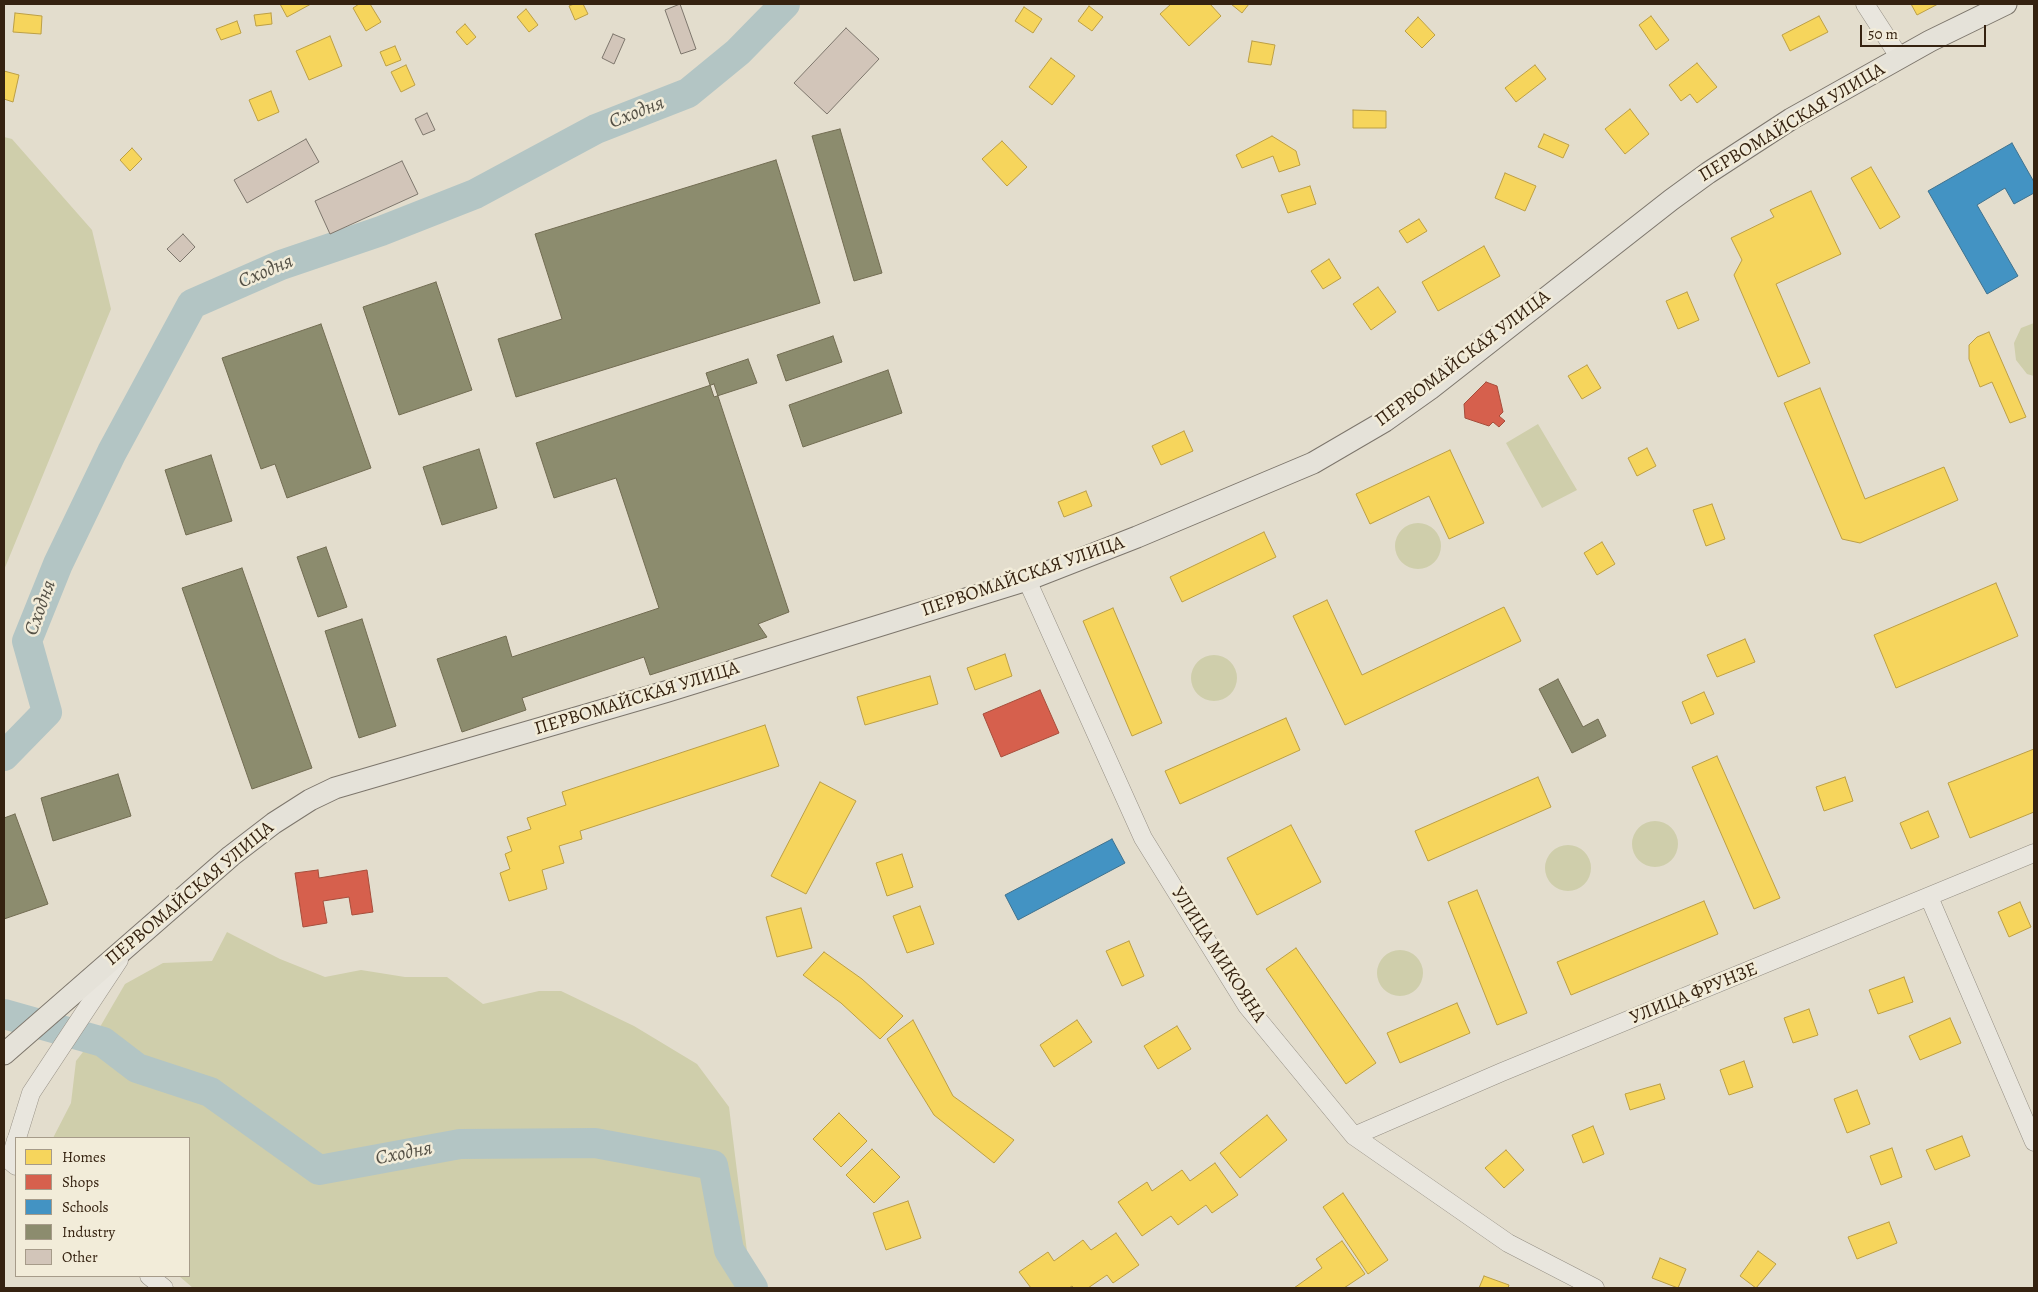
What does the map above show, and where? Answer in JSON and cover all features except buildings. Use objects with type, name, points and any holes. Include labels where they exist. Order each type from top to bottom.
[{"type":"main road","name":"ПЕРВОМАЙСКАЯ УЛИЦА","points":[[4,1054],[127,948],[173,905],[274,822],[303,804],[335,788],[665,692],[1027,580],[1111,548],[1312,463],[1385,421],[1430,390],[1663,206],[1708,173],[1791,119],[1900,58],[2006,4]]},
{"type":"street","points":[[1865,4],[1900,58]]},
{"type":"street","name":"УЛИЦА МИКОЯНА","points":[[1027,580],[1143,838],[1247,1006],[1354,1136],[1508,1243],[1595,1288]]},
{"type":"street","name":"УЛИЦА ФРУНЗЕ","points":[[1354,1136],[1502,1072],[2034,853]]},
{"type":"street","points":[[1929,897],[2034,1142]]},
{"type":"street","points":[[18,1137],[31,1093],[127,948]]},
{"type":"street","points":[[15,1145],[10,1160],[15,1165]]},
{"type":"street","points":[[150,1277],[164,1288]]},
{"type":"green space","points":[[4,137],[12,139],[92,230],[111,309],[4,570]]},
{"type":"green space","points":[[2034,323],[2034,376],[2027,374],[2016,360],[2014,343],[2021,328]]},
{"type":"green space","points":[[1538,424],[1577,490],[1542,508],[1506,443]]},
{"type":"green space","points":[[1423,523],[1435,529],[1440,537],[1440,555],[1435,563],[1427,568],[1413,569],[1401,563],[1396,555],[1395,541],[1401,529],[1409,524]]},
{"type":"green space","points":[[1219,655],[1231,661],[1236,669],[1236,687],[1231,695],[1223,700],[1209,701],[1197,695],[1192,687],[1191,673],[1197,661],[1205,656]]},
{"type":"green space","points":[[1660,821],[1672,827],[1677,835],[1677,853],[1672,861],[1664,866],[1650,867],[1638,861],[1633,853],[1632,839],[1638,827],[1646,822]]},
{"type":"green space","points":[[1573,845],[1585,851],[1590,859],[1590,877],[1585,885],[1577,890],[1563,891],[1551,885],[1546,877],[1545,863],[1551,851],[1559,846]]},
{"type":"green space","points":[[227,932],[280,959],[325,977],[361,970],[405,977],[447,977],[483,1004],[539,991],[561,991],[634,1026],[697,1064],[729,1107],[753,1288],[193,1288],[180,1277],[190,1277],[190,1137],[54,1137],[71,1103],[76,1061],[93,1039],[125,984],[163,963],[212,961]]},
{"type":"green space","points":[[1405,950],[1417,956],[1422,964],[1422,982],[1417,990],[1409,995],[1395,996],[1383,990],[1378,982],[1377,968],[1383,956],[1391,951]]},
{"type":"waterway","name":"Сходня","points":[[4,756],[47,712],[27,641],[58,564],[112,452],[192,304],[281,265],[381,231],[475,194],[596,129],[688,93],[738,52],[785,4]]},
{"type":"waterway","name":"Сходня","points":[[4,1014],[103,1042],[137,1068],[210,1092],[319,1170],[460,1144],[595,1143],[713,1165],[729,1250],[753,1288]]}]
